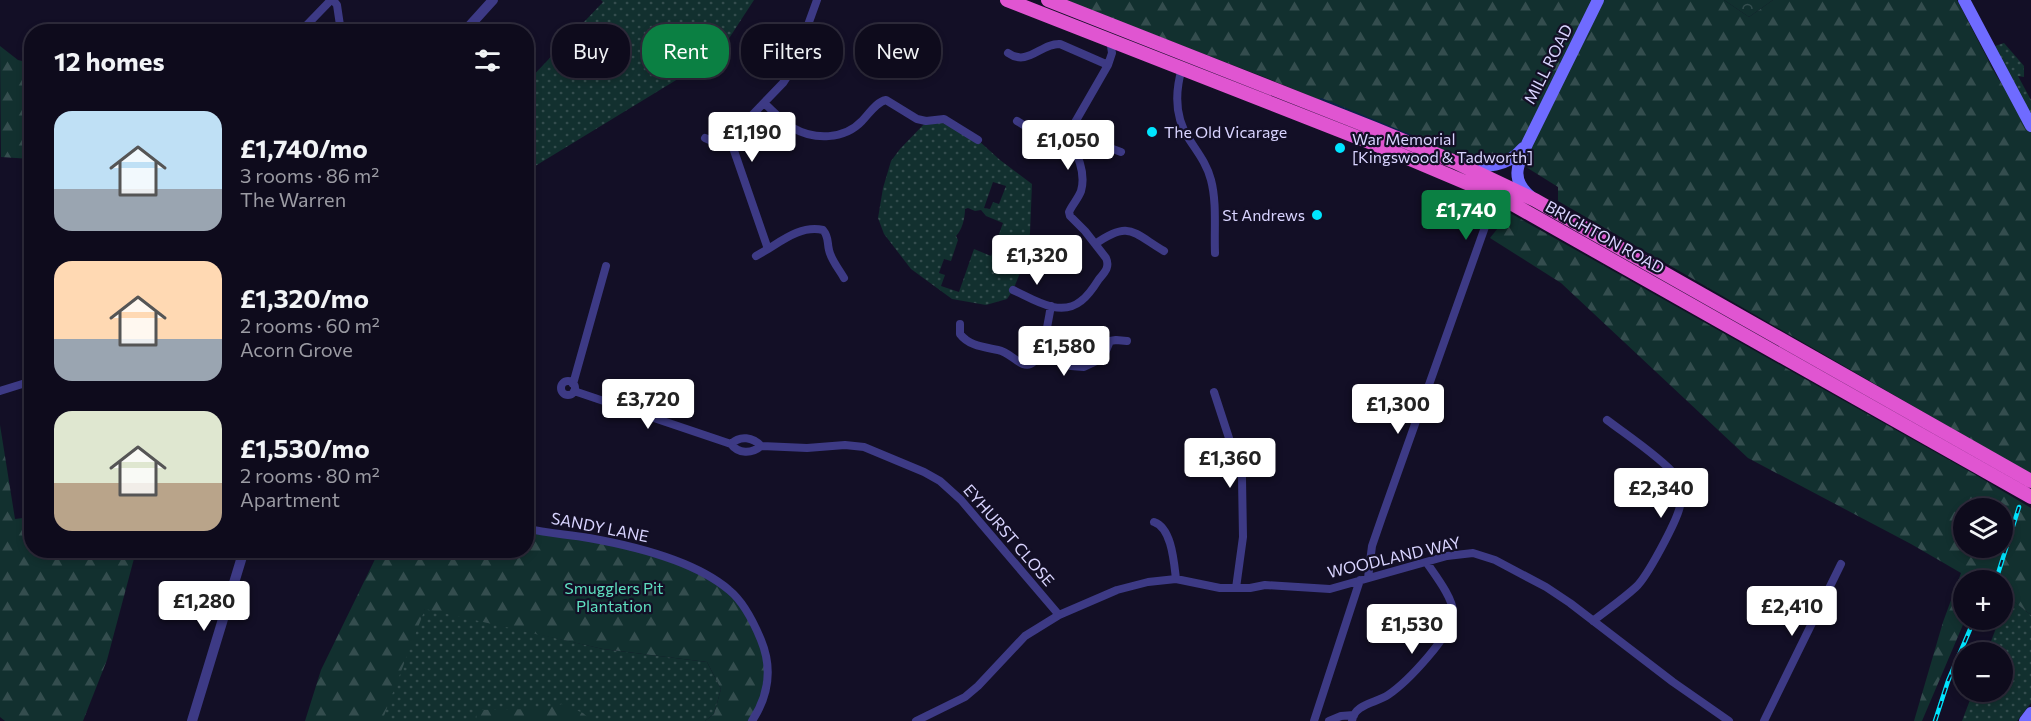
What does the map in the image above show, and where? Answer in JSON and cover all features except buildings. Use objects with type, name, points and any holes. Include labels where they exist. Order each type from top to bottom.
[{"type":"highway","name":"BRIGHTON ROAD","points":[[1007,0],[1429,166],[1500,197],[2031,497]]},
{"type":"highway","name":"BRIGHTON ROAD","points":[[1048,0],[1455,162],[1532,198],[2031,480]]},
{"type":"main road","name":"MILL ROAD","points":[[1532,198],[1520,186],[1518,165],[1527,142],[1598,0]]},
{"type":"main road","points":[[1969,2],[2031,126]]},
{"type":"main road","name":"MILL ROAD","points":[[1455,162],[1484,166],[1504,163],[1514,158],[1527,142]]},
{"type":"main road","points":[[2025,721],[2031,713]]},
{"type":"street","points":[[308,24],[332,0],[337,5],[340,24]]},
{"type":"street","points":[[471,24],[493,0]]},
{"type":"street","points":[[768,249],[731,142],[733,135],[783,83],[792,69],[817,0]]},
{"type":"street","points":[[1068,134],[1108,65],[1112,52],[1110,39]]},
{"type":"street","points":[[1008,52],[1013,56],[1024,58],[1052,45],[1060,44],[1108,65]]},
{"type":"street","points":[[1182,68],[1177,86],[1179,113],[1185,131],[1206,164],[1212,180],[1215,253]]},
{"type":"street","points":[[764,103],[793,128],[816,136],[834,136],[850,131],[880,102],[886,100],[917,119],[926,121],[944,119],[978,140]]},
{"type":"street","points":[[1017,122],[1033,131],[1068,134],[1121,152]]},
{"type":"street","points":[[1013,290],[1051,306],[1064,308],[1080,302],[1107,269],[1108,261],[1070,216],[1069,212],[1077,200],[1082,183],[1080,163],[1068,134]]},
{"type":"street","points":[[705,138],[714,142],[731,142]]},
{"type":"street","points":[[1314,721],[1364,579],[1382,517],[1485,227],[1500,197]]},
{"type":"street","points":[[756,256],[795,233],[815,229],[823,230],[828,238],[832,257],[844,278]]},
{"type":"street","points":[[1095,244],[1112,232],[1125,230],[1164,251]]},
{"type":"street","name":"EYHURST CLOSE","points":[[606,266],[574,387],[731,444],[733,448],[742,452],[761,446],[807,448],[854,445],[924,472],[940,481],[960,500],[1059,615]]},
{"type":"street","points":[[960,324],[960,334],[968,342],[1003,351],[1024,364],[1030,364],[1041,352],[1051,306]]},
{"type":"street","points":[[1041,352],[1050,353],[1071,366],[1084,367],[1103,358],[1110,341],[1127,342]]},
{"type":"street","points":[[0,391],[24,384]]},
{"type":"street","points":[[1214,392],[1242,478],[1243,537],[1236,588]]},
{"type":"street","points":[[1593,621],[1645,577],[1681,504],[1681,490],[1675,476],[1666,466],[1607,420]]},
{"type":"street","name":"EYHURST CLOSE","points":[[731,444],[742,438],[752,439],[761,446]]},
{"type":"street","points":[[1154,522],[1160,524],[1167,535],[1176,579]]},
{"type":"street","name":"SANDY LANE","points":[[534,529],[643,549],[705,573],[729,590],[737,598],[755,626],[766,653],[769,678],[767,692],[752,721]]},
{"type":"street","name":"WOODLAND WAY","points":[[916,721],[965,697],[1025,636],[1059,615],[1117,590],[1148,582],[1176,579],[1213,588],[1265,585],[1330,589],[1459,554],[1485,556],[1546,587],[1729,721]]},
{"type":"street","points":[[192,721],[242,558]]},
{"type":"street","points":[[1329,721],[1341,716],[1353,718],[1366,705],[1389,695],[1429,657],[1446,634],[1453,618],[1451,601],[1427,563]]},
{"type":"street","points":[[1764,721],[1841,564]]},
{"type":"green space","points":[[601,0],[754,0],[729,38],[729,24],[642,24],[642,78],[680,78],[534,167],[534,75],[552,56],[552,78],[630,78],[630,24],[582,24],[603,2]]},
{"type":"green space","points":[[1064,0],[1724,0],[1749,17],[1773,0],[1957,0],[1996,75],[2031,129],[2031,474],[1558,201],[1558,187],[1523,165],[1521,151],[1497,158],[1461,158],[1269,79]]},
{"type":"green space","points":[[1724,0],[1773,0],[1749,17]]},
{"type":"green space","points":[[2004,43],[2024,66],[2024,77],[2018,76],[2031,100],[2031,126],[1989,48]]},
{"type":"green space","points":[[0,46],[18,60],[24,61],[24,159],[1,157]]},
{"type":"green space","points":[[934,119],[978,140],[1032,184],[1030,233],[1025,261],[1007,299],[986,305],[952,299],[911,269],[884,234],[878,218],[891,161],[926,122]],"holes":[[[993,182],[1006,186],[999,204],[993,202],[990,209],[984,208]],[[965,209],[975,211],[981,210],[986,216],[1003,223],[991,256],[974,249],[959,292],[941,286],[945,275],[939,273],[944,259],[951,261],[958,240],[956,236],[963,224]]]},
{"type":"green space","points":[[1510,213],[2031,508],[2031,615],[2013,601],[2013,570],[1956,570],[1748,458],[1561,283],[1490,238]]},
{"type":"green space","points":[[0,425],[15,519],[24,518],[24,558],[134,558],[107,660],[83,721],[5,721],[0,717]]},
{"type":"green space","name":"Smugglers Pit Plantation","points":[[534,530],[643,549],[705,573],[729,590],[755,626],[769,678],[752,721],[705,721],[714,714],[721,689],[707,662],[603,649],[425,609],[382,721],[305,721],[321,670],[376,558],[534,558]]},
{"type":"green space","points":[[1953,595],[1953,630],[1961,630],[1956,642],[1953,642],[1953,648],[1922,721],[1914,721]]},
{"type":"green space","points":[[2013,601],[2031,615],[2031,703],[2017,721],[1962,721],[1969,702],[2013,702],[2013,642],[1991,642],[1995,630],[2013,630]]},
{"type":"green space","points":[[425,608],[603,649],[707,662],[721,689],[714,714],[705,721],[379,721]]},
{"type":"green space","points":[[562,704],[583,713],[592,721],[476,721],[477,710],[531,709]]},
{"type":"waterway","points":[[1321,99],[1414,137]]},
{"type":"railway","points":[[1999,570],[2019,507]]},
{"type":"railway","points":[[1935,721],[1948,681],[1970,630]]},
{"type":"place","name":"The Old Vicarage","points":[[1152,132]]},
{"type":"place","name":"War Memorial [Kingswood & Tadworth]","points":[[1340,148]]},
{"type":"place","name":"St Andrews","points":[[1317,215]]}]
